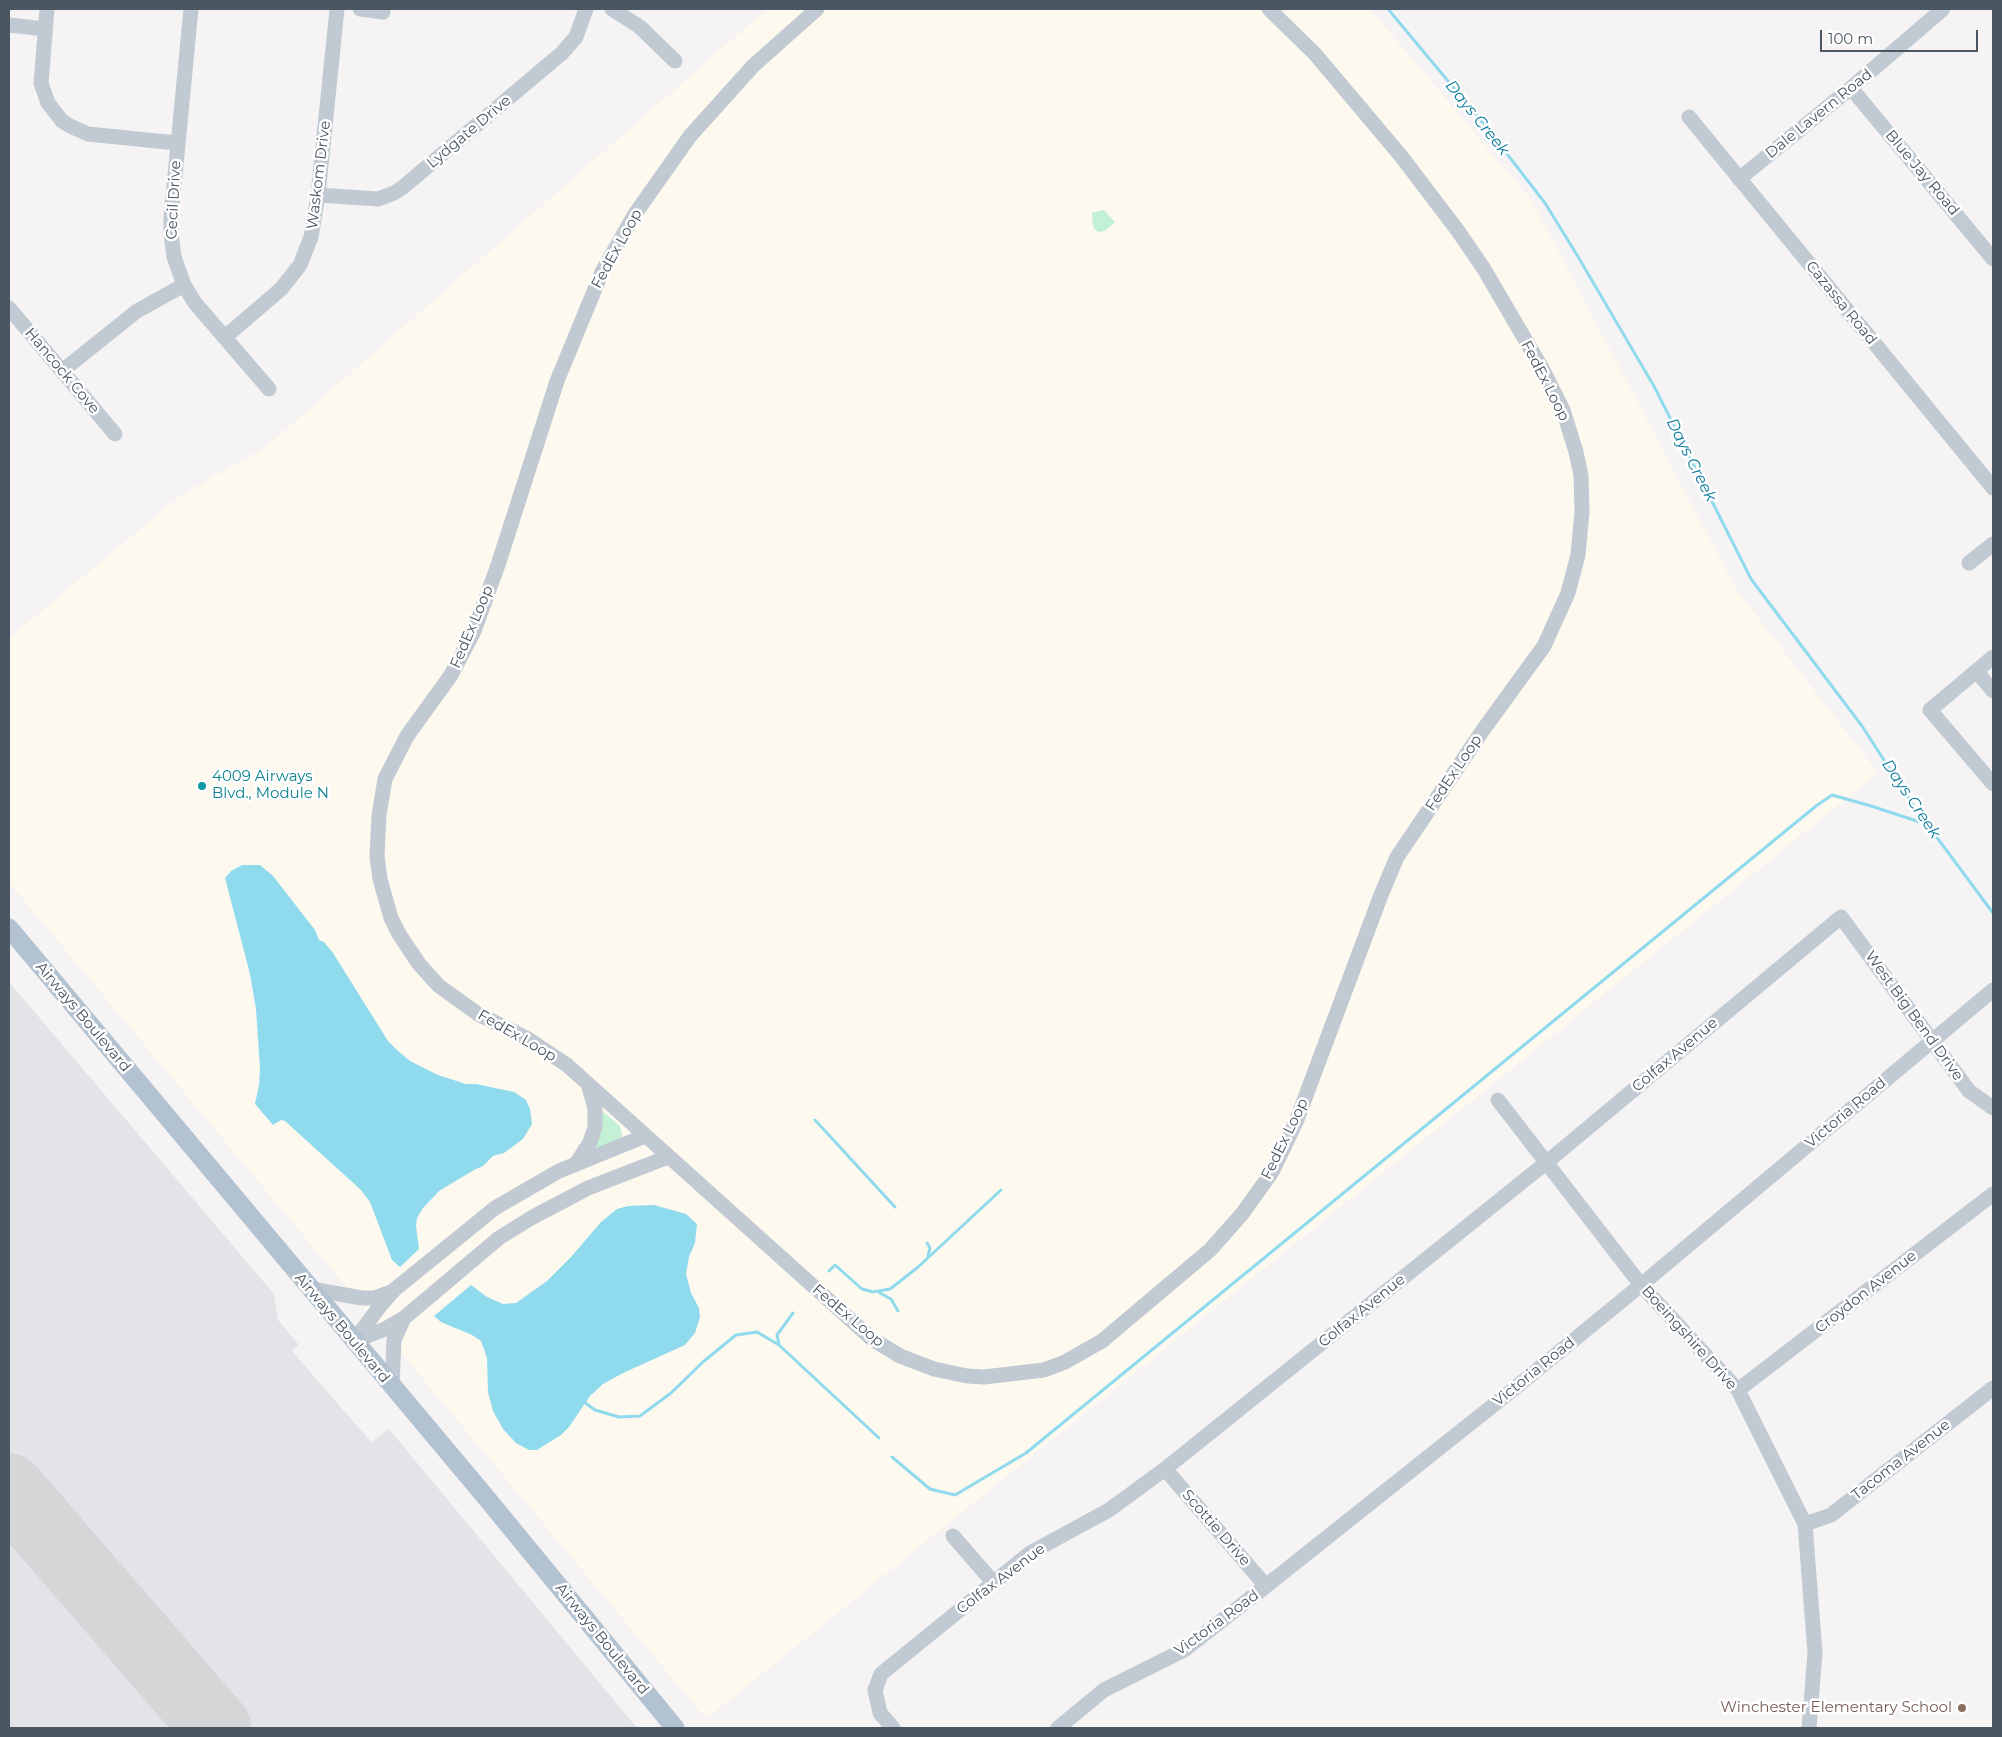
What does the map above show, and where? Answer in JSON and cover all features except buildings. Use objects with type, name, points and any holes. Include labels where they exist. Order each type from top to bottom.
[{"type":"main road","name":"Airways Boulevard","points":[[9,928],[489,1502],[675,1728]]},
{"type":"street","points":[[47,9],[41,83],[48,103],[62,121],[88,134],[177,143]]},
{"type":"street","name":"Cecil Drive","points":[[191,9],[170,233],[174,257],[184,285],[195,303],[270,389]]},
{"type":"street","name":"Waskom Drive","points":[[225,337],[281,290],[300,265],[312,237],[337,9]]},
{"type":"street","points":[[360,9],[383,12]]},
{"type":"street","name":"Lydgate Drive","points":[[318,195],[378,199],[394,194],[562,53],[576,37],[586,9]]},
{"type":"street","points":[[612,9],[640,26],[675,61]]},
{"type":"street","name":"FedEx Loop","points":[[817,9],[773,46],[707,115],[667,167],[616,245],[589,299],[557,381],[498,566],[474,631],[451,675],[399,750],[385,779],[380,799],[377,856],[380,879],[391,918],[407,948],[428,976],[448,994],[478,1014],[542,1048],[567,1065],[878,1343],[900,1356],[934,1369],[967,1376],[984,1377],[1044,1370],[1073,1358],[1102,1341],[1210,1250],[1242,1214],[1272,1172],[1296,1122],[1397,857],[1483,730],[1534,660],[1553,627],[1568,593],[1578,554],[1583,493],[1576,452],[1563,410],[1550,384],[1484,269],[1401,156],[1315,54],[1269,9]]},
{"type":"street","name":"Dale Lavern Road","points":[[1739,179],[1851,88],[1943,9]]},
{"type":"street","points":[[9,25],[45,28]]},
{"type":"street","name":"Blue Jay Road","points":[[1851,88],[1993,259]]},
{"type":"street","name":"Cazassa Road","points":[[1689,117],[1993,488]]},
{"type":"street","points":[[62,371],[137,311],[184,285]]},
{"type":"street","name":"Hancock Cove","points":[[9,308],[115,434]]},
{"type":"street","points":[[1970,563],[1993,544]]},
{"type":"street","points":[[1993,657],[1930,710],[1993,784]]},
{"type":"street","points":[[1977,672],[1993,691]]},
{"type":"street","name":"West Big Bend Drive","points":[[1841,916],[1968,1090],[1993,1108]]},
{"type":"street","name":"Colfax Avenue","points":[[893,1728],[880,1712],[875,1690],[881,1674],[1030,1553],[1109,1510],[1165,1469],[1547,1162],[1841,916]]},
{"type":"street","name":"Victoria Road","points":[[1058,1728],[1104,1690],[1184,1650],[1266,1586],[1642,1285],[1993,990]]},
{"type":"street","points":[[576,1164],[590,1142],[595,1127],[595,1108],[588,1084]]},
{"type":"street","name":"Boeingshire Drive","points":[[1498,1100],[1642,1285],[1738,1390],[1805,1524],[1815,1653],[1809,1728]]},
{"type":"street","points":[[354,1341],[394,1290],[495,1208],[524,1190],[576,1164],[645,1136]]},
{"type":"street","points":[[354,1341],[385,1329],[404,1318],[499,1238],[553,1204],[588,1188],[668,1157]]},
{"type":"street","name":"Croydon Avenue","points":[[1738,1390],[1993,1194]]},
{"type":"street","points":[[474,1224],[491,1245]]},
{"type":"street","points":[[311,1289],[362,1298],[374,1298],[394,1290]]},
{"type":"street","points":[[392,1388],[394,1340],[404,1318]]},
{"type":"street","name":"Tacoma Avenue","points":[[1805,1524],[1831,1515],[1993,1388]]},
{"type":"street","name":"Scottie Drive","points":[[1165,1469],[1266,1586]]},
{"type":"street","points":[[953,1536],[992,1582]]},
{"type":"shaded area","points":[[767,9],[1370,9],[1532,201],[1736,589],[1878,773],[706,1719],[9,882],[9,638],[183,494],[266,447]]},
{"type":"shaded area","points":[[9,982],[274,1294],[278,1320],[299,1345],[292,1351],[371,1442],[389,1429],[637,1728],[9,1728]]},
{"type":"green space","points":[[1104,210],[1115,222],[1105,231],[1098,232],[1093,227],[1092,213]]},
{"type":"green space","points":[[602,1111],[620,1126],[622,1134],[621,1139],[595,1148]]},
{"type":"water","points":[[242,865],[260,865],[273,876],[315,930],[319,940],[324,942],[333,953],[388,1041],[397,1050],[410,1061],[438,1075],[466,1084],[476,1084],[514,1092],[526,1100],[530,1109],[532,1124],[523,1139],[504,1153],[493,1156],[483,1166],[439,1191],[423,1208],[417,1218],[416,1226],[419,1249],[400,1267],[392,1260],[370,1202],[361,1190],[285,1121],[281,1120],[273,1125],[255,1104],[260,1069],[256,1009],[250,974],[225,878],[231,871]]},
{"type":"water","points":[[654,1205],[686,1214],[697,1224],[695,1243],[689,1257],[686,1274],[691,1293],[699,1308],[700,1317],[695,1333],[685,1345],[603,1384],[590,1396],[569,1427],[561,1435],[537,1450],[529,1450],[516,1443],[503,1429],[493,1411],[488,1392],[487,1358],[481,1341],[472,1335],[441,1322],[434,1316],[471,1285],[487,1297],[503,1304],[516,1303],[547,1281],[571,1257],[601,1222],[617,1209],[628,1206]]},
{"type":"waterway","name":"Days Creek","points":[[1388,9],[1483,123],[1545,203],[1655,388],[1751,579],[1862,726],[1915,808],[1993,913]]},
{"type":"waterway","points":[[892,1457],[930,1489],[955,1495],[1026,1453],[1816,806],[1832,795],[1926,824]]},
{"type":"waterway","points":[[815,1120],[895,1207]]},
{"type":"waterway","points":[[829,1271],[835,1265],[862,1289],[873,1292],[890,1289],[917,1268],[1001,1190]]},
{"type":"waterway","points":[[927,1243],[930,1248],[928,1256]]},
{"type":"waterway","points":[[880,1293],[891,1299],[898,1311]]},
{"type":"waterway","points":[[779,1345],[777,1335],[793,1313]]},
{"type":"waterway","points":[[584,1402],[595,1410],[619,1417],[640,1416],[671,1393],[704,1361],[736,1335],[757,1332],[779,1345],[879,1438]]},
{"type":"taxiway","points":[[94,1587],[186,1728]]},
{"type":"runway","points":[[9,1489],[216,1728]]},
{"type":"place","name":"4009 Airways Blvd., Module N","points":[[202,786]]},
{"type":"place","name":"Winchester Elementary School","points":[[1962,1708]]}]
